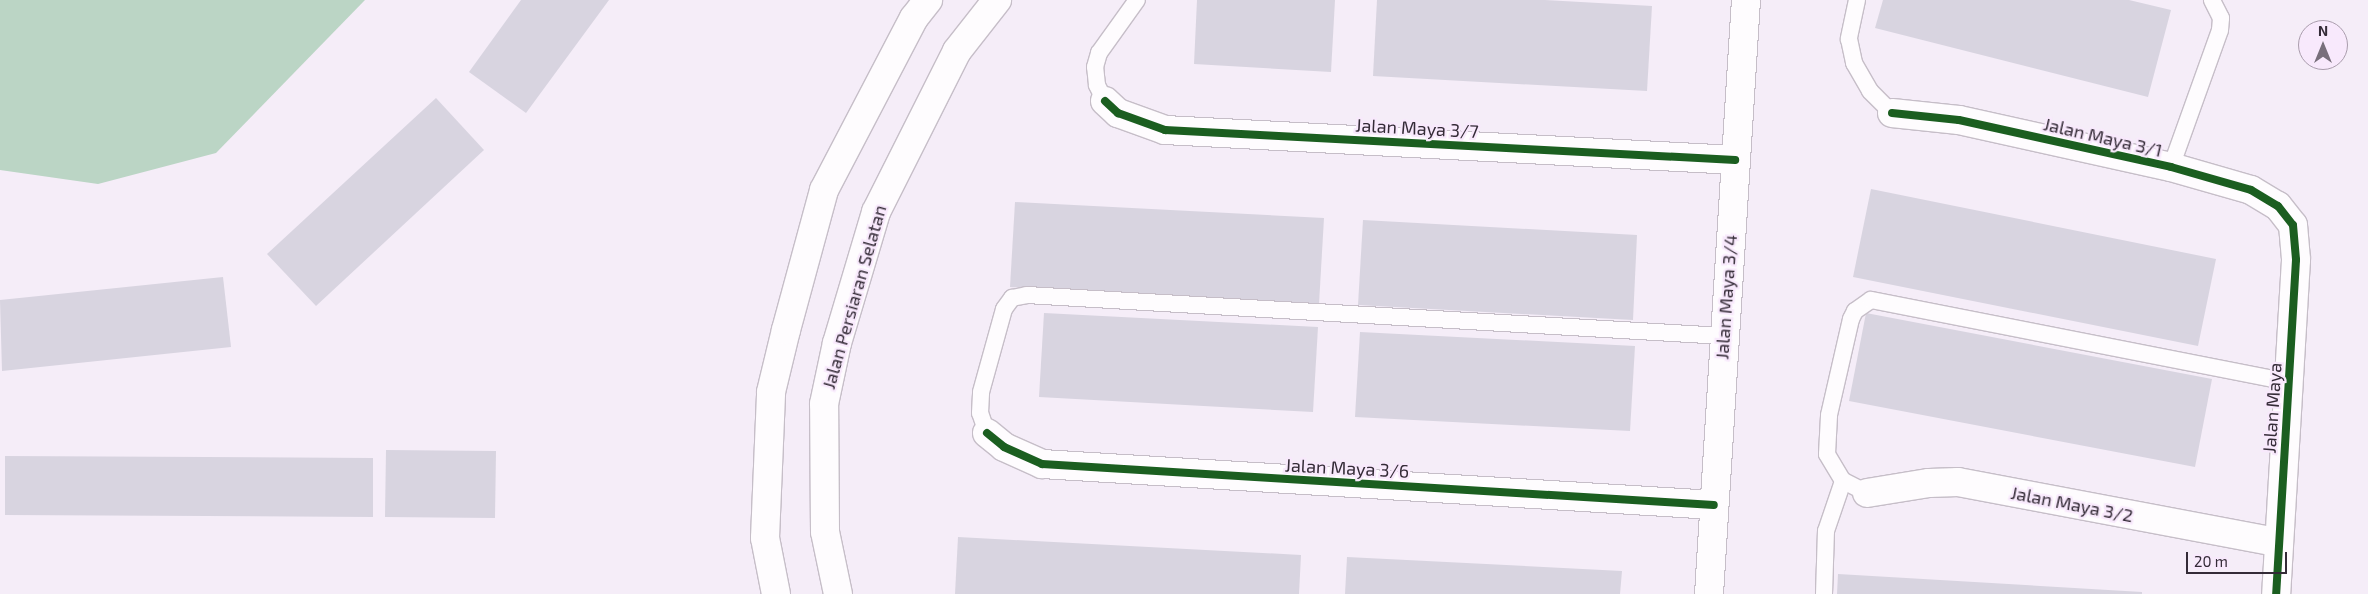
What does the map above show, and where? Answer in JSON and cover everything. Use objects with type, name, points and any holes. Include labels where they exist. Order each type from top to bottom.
[{"type":"street","points":[[776,594],[766,528],[770,392],[824,190],[914,18],[928,0]]},
{"type":"street","name":"Jalan Persiaran Selatan","points":[[838,594],[825,532],[824,414],[837,343],[876,212],[957,51],[998,0]]},
{"type":"street","name":"Jalan Maya 3/4","points":[[1709,594],[1723,336],[1746,0]]},
{"type":"street","name":"Jalan Maya 3/7","points":[[1105,101],[1118,113],[1165,130],[1735,160]]},
{"type":"street","name":"Jalan Maya 3/1","points":[[1892,113],[1959,120],[2171,167],[2251,190],[2278,206],[2293,225]]},
{"type":"street","name":"Jalan Maya","points":[[2276,594],[2277,542],[2296,260],[2293,225]]},
{"type":"street","name":"Jalan Maya 3/6","points":[[987,433],[1004,447],[1042,464],[1714,505]]},
{"type":"street","name":"Jalan Maya 3/2","points":[[1855,487],[1958,482],[2277,542]]},
{"type":"lane","points":[[1105,101],[1097,85],[1095,67],[1099,53],[1137,0]]},
{"type":"lane","points":[[1857,0],[1850,39],[1854,63],[1870,91],[1892,113]]},
{"type":"lane","points":[[2171,167],[2220,30],[2221,18],[2212,0]]},
{"type":"lane","points":[[987,433],[980,413],[981,392],[1004,309],[1012,298],[1027,295],[1723,336]]},
{"type":"lane","points":[[1824,594],[1826,531],[1855,487],[1827,454],[1828,415],[1851,319],[1854,311],[1871,300],[2289,382]]},
{"type":"green space","points":[[0,0],[365,0],[216,153],[98,184],[0,170]]},
{"type":"building","points":[[521,0],[609,0],[526,113],[469,72]]},
{"type":"building","points":[[1197,0],[1335,0],[1331,72],[1194,64]]},
{"type":"building","points":[[1377,0],[1545,0],[1652,6],[1647,91],[1373,76]]},
{"type":"building","points":[[1883,0],[2129,0],[2171,10],[2148,97],[1875,28]]},
{"type":"building","points":[[436,98],[484,150],[316,306],[267,254]]},
{"type":"building","points":[[1871,189],[2216,259],[2198,346],[1853,277]]},
{"type":"building","points":[[1015,202],[1324,218],[1319,304],[1010,287]]},
{"type":"building","points":[[1363,220],[1637,235],[1633,320],[1358,305]]},
{"type":"building","points":[[223,277],[231,347],[2,371],[0,300]]},
{"type":"building","points":[[1044,313],[1318,327],[1313,412],[1039,397]]},
{"type":"building","points":[[1866,313],[2212,379],[2195,467],[1849,401]]},
{"type":"building","points":[[1360,332],[1635,346],[1630,431],[1355,417]]},
{"type":"building","points":[[386,450],[496,451],[495,518],[385,517]]},
{"type":"building","points":[[5,456],[373,458],[373,517],[5,515]]},
{"type":"building","points":[[958,537],[1301,555],[1299,594],[955,594]]},
{"type":"building","points":[[1347,557],[1622,571],[1620,594],[1345,594]]},
{"type":"building","points":[[1838,574],[2142,592],[2142,594],[1837,594]]},
{"type":"cycle path","points":[[1105,101],[1118,113],[1165,130],[1735,160]]},
{"type":"cycle path","points":[[1892,113],[1959,120],[2171,167],[2251,190],[2278,206],[2293,225],[2296,260],[2276,594]]},
{"type":"cycle path","points":[[987,433],[1004,447],[1042,464],[1714,505]]}]
